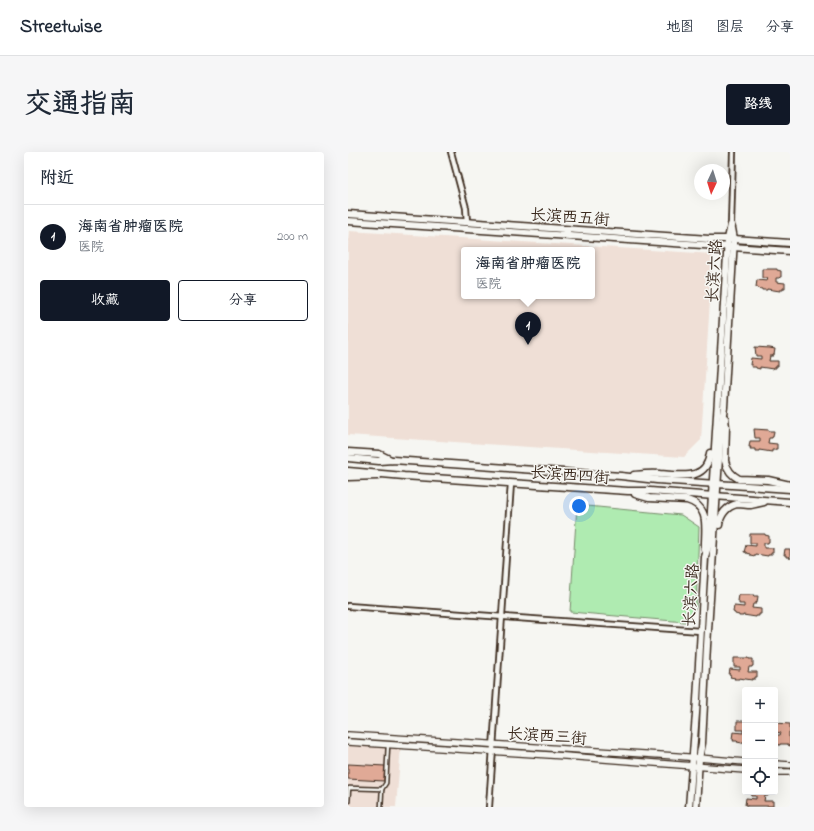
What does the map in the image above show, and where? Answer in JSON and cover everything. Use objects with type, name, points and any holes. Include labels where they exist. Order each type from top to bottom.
[{"type":"main road","name":"长滨西五街","points":[[348,214],[709,239],[790,243]]},
{"type":"main road","name":"长滨西五街","points":[[348,221],[790,251]]},
{"type":"main road","name":"长滨六路","points":[[689,807],[705,557],[709,543],[721,435],[721,407],[731,225]]},
{"type":"main road","points":[[621,476],[650,473],[688,476],[702,470],[709,462],[712,427],[721,407]]},
{"type":"main road","points":[[721,407],[726,427],[725,461],[732,474],[739,478],[768,480],[790,485]]},
{"type":"main road","points":[[348,452],[379,454],[393,460]]},
{"type":"main road","name":"长滨西四街","points":[[348,458],[790,489]]},
{"type":"main road","name":"长滨西四街","points":[[348,471],[790,502]]},
{"type":"main road","points":[[348,477],[404,476]]},
{"type":"main road","points":[[628,491],[649,498],[687,500],[697,505],[702,511],[706,520],[704,542],[705,557]]},
{"type":"main road","name":"长滨六路","points":[[696,807],[699,759],[702,743],[713,558],[714,496]]},
{"type":"main road","points":[[713,558],[718,544],[720,518],[726,511],[735,505],[750,505],[773,501]]},
{"type":"street","points":[[731,225],[733,152]]},
{"type":"street","points":[[451,153],[466,208],[467,222]]},
{"type":"street","points":[[489,807],[511,483]]},
{"type":"street","points":[[348,606],[701,631]]},
{"type":"street","name":"长滨西三街","points":[[348,735],[742,770]]},
{"type":"street","name":"长滨西三街","points":[[348,742],[668,756],[742,762]]},
{"type":"street","points":[[778,764],[790,765]]},
{"type":"street","points":[[778,772],[790,772]]},
{"type":"lane","points":[[381,807],[382,789],[386,783],[388,744]]},
{"type":"lane","points":[[348,802],[350,788],[382,789]]},
{"type":"shaded area","points":[[349,231],[713,254],[701,440],[684,457],[348,435]]},
{"type":"shaded area","points":[[348,745],[401,746],[396,807],[348,807]]},
{"type":"green space","points":[[577,505],[681,515],[699,527],[696,607],[685,622],[570,612]]},
{"type":"building","points":[[762,269],[777,269],[781,271],[781,277],[776,278],[776,282],[785,283],[785,288],[780,291],[767,289],[762,290],[756,287],[757,280],[767,281],[768,278],[762,278]]},
{"type":"building","points":[[755,347],[775,349],[774,355],[770,356],[769,361],[778,361],[778,366],[773,369],[751,367],[751,358],[761,359],[761,356],[756,356]]},
{"type":"building","points":[[754,429],[774,431],[773,437],[769,438],[768,443],[777,444],[777,449],[772,450],[772,452],[759,450],[755,451],[755,449],[750,449],[750,441],[760,441],[760,438],[755,438]]},
{"type":"building","points":[[750,534],[765,534],[769,536],[769,542],[764,543],[764,548],[773,548],[773,553],[768,556],[755,554],[755,556],[744,552],[746,545],[756,546],[756,543],[750,543]]},
{"type":"building","points":[[785,549],[790,549],[790,557],[786,557],[786,555],[784,555]]},
{"type":"building","points":[[739,595],[758,596],[757,603],[756,602],[756,604],[753,604],[752,608],[761,609],[761,614],[756,617],[743,615],[739,616],[735,614],[733,612],[734,606],[744,607],[744,604],[739,604]]},
{"type":"building","points":[[734,658],[753,659],[753,666],[749,667],[748,672],[757,672],[757,677],[752,680],[739,678],[734,679],[735,678],[730,677],[730,669],[740,670],[740,667],[734,667]]},
{"type":"building","points":[[737,721],[742,721],[742,730],[737,730]]},
{"type":"building","points":[[778,723],[790,724],[790,746],[788,744],[778,745],[778,735],[781,733],[778,732]]},
{"type":"building","points":[[733,732],[742,733],[742,743],[733,741]]},
{"type":"building","points":[[348,764],[385,766],[384,781],[348,779]]},
{"type":"building","points":[[768,795],[765,796],[764,801],[773,801],[773,806],[745,805],[746,798],[756,799],[756,796],[751,796]]},
{"type":"place","name":"海南省肿瘤医院","points":[[528,345]]}]
